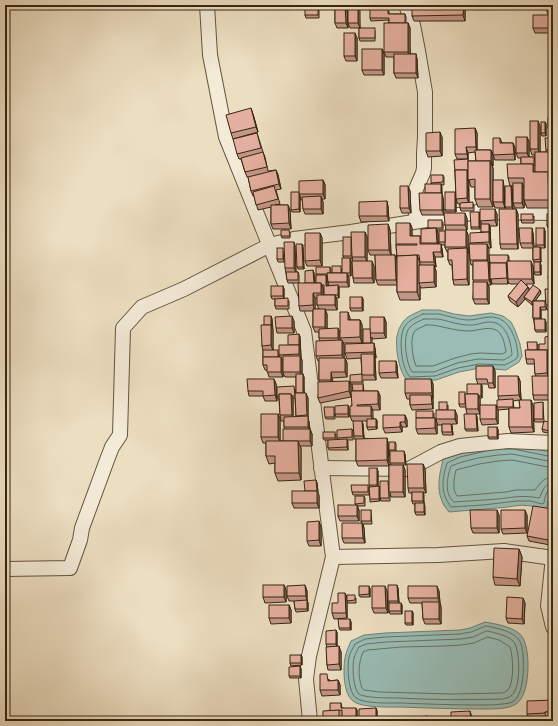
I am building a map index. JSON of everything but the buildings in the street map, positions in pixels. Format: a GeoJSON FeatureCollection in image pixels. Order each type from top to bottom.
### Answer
{"type":"FeatureCollection","features":[{"type":"Feature","properties":{"kind":"street"},"geometry":{"type":"LineString","coordinates":[[207,5],[210,55],[226,137],[304,331],[332,557],[309,656],[306,679],[310,721]]}},
{"type":"Feature","properties":{"kind":"street"},"geometry":{"type":"LineString","coordinates":[[406,5],[413,25],[425,92],[424,168],[414,196],[418,221]]}},
{"type":"Feature","properties":{"kind":"street"},"geometry":{"type":"LineString","coordinates":[[5,569],[70,568],[80,540],[82,528],[107,460],[112,447],[120,435],[123,328],[142,307],[184,289],[270,245],[294,239],[351,232],[478,212],[553,213]]}},
{"type":"Feature","properties":{"kind":"street"},"geometry":{"type":"LineString","coordinates":[[321,468],[409,469],[441,452],[460,446],[508,441],[553,443]]}},
{"type":"Feature","properties":{"kind":"street"},"geometry":{"type":"LineString","coordinates":[[332,557],[438,555],[504,551],[553,558],[548,606],[553,627]]}},
{"type":"Feature","properties":{"kind":"water"},"geometry":{"type":"Polygon","coordinates":[[[422,310],[439,310],[469,316],[491,313],[503,316],[511,322],[515,330],[522,356],[519,362],[506,370],[480,368],[459,372],[436,380],[408,381],[402,373],[398,360],[397,336],[400,327],[405,320],[422,310]]]}},
{"type":"Feature","properties":{"kind":"water"},"geometry":{"type":"Polygon","coordinates":[[[497,446],[531,448],[551,452],[553,456],[553,485],[546,510],[523,505],[449,512],[443,504],[439,490],[439,480],[443,459],[459,453],[497,446]]]}},
{"type":"Feature","properties":{"kind":"water"},"geometry":{"type":"Polygon","coordinates":[[[485,622],[516,631],[523,638],[526,645],[528,673],[524,692],[521,699],[515,705],[507,708],[491,709],[369,706],[353,701],[347,693],[344,681],[344,662],[351,641],[364,635],[460,630],[485,622]]]}}]}
